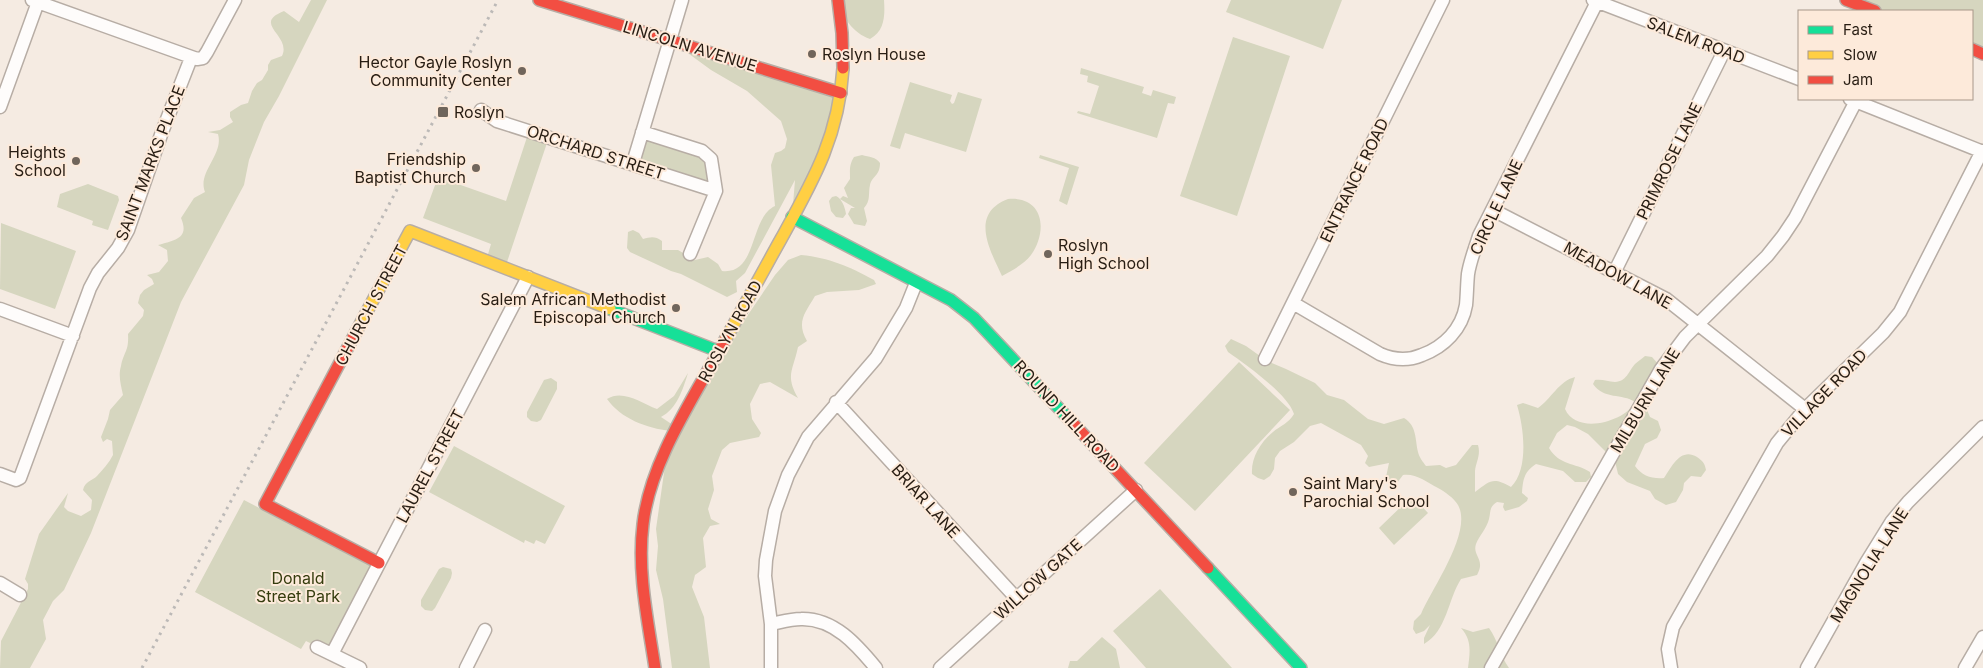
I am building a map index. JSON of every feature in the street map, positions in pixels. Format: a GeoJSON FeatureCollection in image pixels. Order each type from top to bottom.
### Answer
{"type":"FeatureCollection","features":[{"type":"Feature","properties":{"kind":"street"},"geometry":{"type":"LineString","coordinates":[[0,107],[35,1],[52,3],[190,58],[200,59],[204,56],[235,0]]}},
{"type":"Feature","properties":{"kind":"street","name":"LINCOLN AVENUE"},"geometry":{"type":"LineString","coordinates":[[538,0],[841,93]]}},
{"type":"Feature","properties":{"kind":"street"},"geometry":{"type":"LineString","coordinates":[[633,163],[682,0]]}},
{"type":"Feature","properties":{"kind":"street","name":"ROSLYN ROAD"},"geometry":{"type":"LineString","coordinates":[[655,668],[641,567],[642,528],[646,502],[660,459],[816,175],[832,134],[841,93],[843,41],[838,0]]}},
{"type":"Feature","properties":{"kind":"street","name":"ENTRANCE ROAD"},"geometry":{"type":"LineString","coordinates":[[1265,359],[1443,0]]}},
{"type":"Feature","properties":{"kind":"street"},"geometry":{"type":"LineString","coordinates":[[1846,0],[1872,10]]}},
{"type":"Feature","properties":{"kind":"street","name":"CIRCLE LANE"},"geometry":{"type":"LineString","coordinates":[[1293,303],[1386,356],[1408,359],[1432,352],[1450,337],[1462,318],[1466,305],[1468,274],[1479,236],[1595,1]]}},
{"type":"Feature","properties":{"kind":"street","name":"SALEM ROAD"},"geometry":{"type":"LineString","coordinates":[[1595,1],[1798,79]]}},
{"type":"Feature","properties":{"kind":"street","name":"PRIMROSE LANE"},"geometry":{"type":"LineString","coordinates":[[1615,271],[1724,50]]}},
{"type":"Feature","properties":{"kind":"street","name":"SAINT MARKS PLACE"},"geometry":{"type":"LineString","coordinates":[[0,474],[16,480],[20,478],[94,280],[118,248],[128,230],[190,58]]}},
{"type":"Feature","properties":{"kind":"street"},"geometry":{"type":"LineString","coordinates":[[1853,100],[1982,152]]}},
{"type":"Feature","properties":{"kind":"street","name":"MILBURN LANE"},"geometry":{"type":"LineString","coordinates":[[1491,668],[1661,369],[1685,337],[1767,256],[1783,236],[1795,218],[1853,100]]}},
{"type":"Feature","properties":{"kind":"street","name":"ORCHARD STREET"},"geometry":{"type":"LineString","coordinates":[[481,110],[497,121],[716,191]]}},
{"type":"Feature","properties":{"kind":"street"},"geometry":{"type":"LineString","coordinates":[[642,132],[702,151],[707,154],[713,165],[716,191],[690,254]]}},
{"type":"Feature","properties":{"kind":"street","name":"VILLAGE ROAD"},"geometry":{"type":"LineString","coordinates":[[1671,668],[1668,650],[1673,627],[1777,443],[1805,410],[1883,333],[1900,312],[1982,152]]}},
{"type":"Feature","properties":{"kind":"street","name":"MEADOW LANE"},"geometry":{"type":"LineString","coordinates":[[1493,210],[1615,271],[1666,299],[1805,410]]}},
{"type":"Feature","properties":{"kind":"street","name":"ROUND HILL ROAD"},"geometry":{"type":"LineString","coordinates":[[792,217],[951,300],[974,318],[1301,668]]}},
{"type":"Feature","properties":{"kind":"street","name":"CHURCH STREET"},"geometry":{"type":"LineString","coordinates":[[379,562],[265,504],[410,231],[718,351]]}},
{"type":"Feature","properties":{"kind":"street","name":"LAUREL STREET"},"geometry":{"type":"LineString","coordinates":[[332,654],[528,277]]}},
{"type":"Feature","properties":{"kind":"street"},"geometry":{"type":"LineString","coordinates":[[771,668],[771,624],[766,568],[775,511],[788,475],[804,444],[836,402],[876,358],[906,308],[916,283]]}},
{"type":"Feature","properties":{"kind":"street"},"geometry":{"type":"LineString","coordinates":[[0,309],[74,336]]}},
{"type":"Feature","properties":{"kind":"street","name":"BRIAR LANE"},"geometry":{"type":"LineString","coordinates":[[836,402],[1017,599]]}},
{"type":"Feature","properties":{"kind":"street","name":"MAGNOLIA LANE"},"geometry":{"type":"LineString","coordinates":[[1807,668],[1892,521],[1908,502],[1983,427]]}},
{"type":"Feature","properties":{"kind":"street","name":"WILLOW GATE"},"geometry":{"type":"LineString","coordinates":[[940,668],[1136,490]]}},
{"type":"Feature","properties":{"kind":"street"},"geometry":{"type":"LineString","coordinates":[[0,583],[20,595]]}},
{"type":"Feature","properties":{"kind":"street"},"geometry":{"type":"LineString","coordinates":[[771,624],[803,619],[822,622],[851,640],[876,668]]}},
{"type":"Feature","properties":{"kind":"street"},"geometry":{"type":"LineString","coordinates":[[466,668],[486,630]]}},
{"type":"Feature","properties":{"kind":"street"},"geometry":{"type":"LineString","coordinates":[[1965,668],[1983,637]]}},
{"type":"Feature","properties":{"kind":"street"},"geometry":{"type":"LineString","coordinates":[[317,647],[360,668]]}},
{"type":"Feature","properties":{"kind":"green space"},"geometry":{"type":"Polygon","coordinates":[[[311,0],[327,0],[264,122],[249,160],[244,185],[181,302],[91,533],[64,590],[53,601],[43,620],[46,639],[30,668],[0,668],[1,641],[28,589],[25,579],[39,534],[68,493],[64,507],[68,511],[81,516],[91,510],[92,500],[83,490],[84,487],[97,476],[113,455],[112,441],[107,439],[103,442],[101,437],[110,410],[123,395],[120,373],[127,348],[128,334],[143,316],[144,310],[138,303],[140,295],[154,284],[147,275],[159,272],[168,261],[167,250],[158,245],[179,238],[183,230],[181,218],[194,198],[205,192],[204,177],[219,142],[218,134],[208,132],[220,130],[233,122],[230,112],[248,103],[252,91],[257,83],[262,80],[271,60],[282,56],[284,49],[282,42],[271,21],[275,16],[284,11],[299,22],[311,0]]]}},
{"type":"Feature","properties":{"kind":"green space"},"geometry":{"type":"Polygon","coordinates":[[[838,0],[884,0],[884,17],[879,32],[870,39],[858,33],[845,18],[838,0]]]}},
{"type":"Feature","properties":{"kind":"green space"},"geometry":{"type":"Polygon","coordinates":[[[1231,0],[1342,0],[1323,49],[1226,12],[1231,0]]]}},
{"type":"Feature","properties":{"kind":"green space"},"geometry":{"type":"Polygon","coordinates":[[[1846,0],[1983,0],[1983,54],[1973,49],[1973,10],[1872,10],[1846,0]]]}},
{"type":"Feature","properties":{"kind":"green space"},"geometry":{"type":"Polygon","coordinates":[[[1233,37],[1290,56],[1237,216],[1180,196],[1233,37]]]}},
{"type":"Feature","properties":{"kind":"green space"},"geometry":{"type":"Polygon","coordinates":[[[670,40],[841,93],[792,217],[795,180],[745,273],[736,281],[737,292],[727,297],[681,274],[630,252],[627,248],[628,232],[633,230],[639,233],[643,239],[653,237],[660,239],[662,241],[662,250],[678,250],[695,260],[708,257],[718,264],[722,271],[734,270],[742,264],[748,255],[761,222],[767,212],[775,206],[771,165],[775,153],[785,148],[787,139],[781,121],[747,91],[711,70],[670,40]]]}},
{"type":"Feature","properties":{"kind":"green space"},"geometry":{"type":"Polygon","coordinates":[[[1081,68],[1144,87],[1142,93],[1151,96],[1153,90],[1176,97],[1174,104],[1168,103],[1157,138],[1077,113],[1078,111],[1090,114],[1099,86],[1087,82],[1088,76],[1080,74],[1081,68]]]}},
{"type":"Feature","properties":{"kind":"green space"},"geometry":{"type":"Polygon","coordinates":[[[910,82],[952,95],[950,101],[952,104],[958,92],[982,99],[966,152],[905,133],[900,149],[890,146],[910,82]]]}},
{"type":"Feature","properties":{"kind":"green space"},"geometry":{"type":"Polygon","coordinates":[[[529,131],[549,137],[505,268],[486,261],[491,244],[423,218],[438,177],[506,201],[529,131]]]}},
{"type":"Feature","properties":{"kind":"green space"},"geometry":{"type":"Polygon","coordinates":[[[642,132],[702,151],[716,191],[633,163],[642,132]]]}},
{"type":"Feature","properties":{"kind":"green space"},"geometry":{"type":"Polygon","coordinates":[[[862,155],[874,158],[880,163],[879,171],[871,182],[868,200],[864,208],[867,221],[865,226],[854,224],[848,214],[851,208],[855,208],[840,199],[843,196],[848,198],[844,188],[850,179],[851,163],[854,157],[862,155]]]}},
{"type":"Feature","properties":{"kind":"green space"},"geometry":{"type":"Polygon","coordinates":[[[1040,155],[1079,167],[1067,205],[1059,201],[1069,168],[1039,158],[1040,155]]]}},
{"type":"Feature","properties":{"kind":"green space"},"geometry":{"type":"Polygon","coordinates":[[[88,184],[118,196],[119,200],[108,230],[92,225],[93,221],[57,207],[60,194],[88,184]]]}},
{"type":"Feature","properties":{"kind":"green space"},"geometry":{"type":"Polygon","coordinates":[[[836,196],[842,201],[845,209],[846,214],[843,218],[836,217],[831,211],[829,201],[832,197],[836,196]]]}},
{"type":"Feature","properties":{"kind":"green space"},"geometry":{"type":"Polygon","coordinates":[[[1008,199],[1029,203],[1036,209],[1041,226],[1040,236],[1031,255],[1022,264],[1002,276],[988,244],[986,223],[989,214],[996,206],[1008,199]]]}},
{"type":"Feature","properties":{"kind":"green space"},"geometry":{"type":"Polygon","coordinates":[[[1,223],[76,251],[55,309],[0,289],[1,223]]]}},
{"type":"Feature","properties":{"kind":"green space"},"geometry":{"type":"Polygon","coordinates":[[[801,255],[839,263],[874,280],[876,284],[859,290],[827,292],[815,296],[805,313],[802,323],[807,341],[798,347],[791,373],[792,384],[798,398],[770,382],[760,384],[750,404],[752,419],[761,433],[759,437],[730,443],[722,450],[712,476],[714,490],[708,509],[711,519],[720,524],[710,526],[703,538],[706,567],[695,575],[692,587],[704,617],[710,668],[672,668],[663,599],[656,570],[658,546],[656,529],[670,431],[652,428],[627,417],[607,399],[613,396],[626,396],[657,409],[674,396],[688,373],[675,404],[661,417],[673,425],[775,275],[788,260],[801,255]]]}},
{"type":"Feature","properties":{"kind":"green space"},"geometry":{"type":"Polygon","coordinates":[[[1231,339],[1246,346],[1267,361],[1315,383],[1327,395],[1344,400],[1368,419],[1384,424],[1404,418],[1411,425],[1415,433],[1419,454],[1426,466],[1440,465],[1446,468],[1456,465],[1472,445],[1478,445],[1475,492],[1492,481],[1511,487],[1517,479],[1523,459],[1523,436],[1517,405],[1523,403],[1538,408],[1564,382],[1575,377],[1565,409],[1571,417],[1580,422],[1590,424],[1612,420],[1630,409],[1635,402],[1602,392],[1593,384],[1595,380],[1612,382],[1622,380],[1635,364],[1645,356],[1652,357],[1659,365],[1656,390],[1647,410],[1650,417],[1658,421],[1661,430],[1657,438],[1645,444],[1635,466],[1648,476],[1664,478],[1674,463],[1686,454],[1697,457],[1702,461],[1706,470],[1701,477],[1691,476],[1684,483],[1683,490],[1676,502],[1666,505],[1655,499],[1650,491],[1627,482],[1618,474],[1615,461],[1588,434],[1567,425],[1557,433],[1549,448],[1553,454],[1563,461],[1590,472],[1591,477],[1586,482],[1575,482],[1563,471],[1536,464],[1529,470],[1524,480],[1522,493],[1528,498],[1527,501],[1519,507],[1505,511],[1504,503],[1497,502],[1494,504],[1487,526],[1475,548],[1480,561],[1477,575],[1461,579],[1438,631],[1424,644],[1424,638],[1430,625],[1424,631],[1416,634],[1413,629],[1414,621],[1421,614],[1456,544],[1461,516],[1458,505],[1446,493],[1416,477],[1403,475],[1397,483],[1393,483],[1386,477],[1389,463],[1369,467],[1365,463],[1368,456],[1361,445],[1321,423],[1310,426],[1294,442],[1280,451],[1275,458],[1274,469],[1270,476],[1264,480],[1252,474],[1253,462],[1260,446],[1268,436],[1287,422],[1294,414],[1284,398],[1275,389],[1228,352],[1225,346],[1231,339]]]}},
{"type":"Feature","properties":{"kind":"green space"},"geometry":{"type":"Polygon","coordinates":[[[1239,362],[1290,410],[1195,511],[1144,463],[1239,362]]]}},
{"type":"Feature","properties":{"kind":"green space"},"geometry":{"type":"Polygon","coordinates":[[[551,378],[557,382],[557,389],[541,420],[537,422],[531,421],[527,417],[527,412],[544,380],[551,378]]]}},
{"type":"Feature","properties":{"kind":"green space"},"geometry":{"type":"Polygon","coordinates":[[[454,446],[565,506],[545,544],[536,540],[534,544],[525,540],[524,543],[429,492],[454,446]]]}},
{"type":"Feature","properties":{"kind":"green space"},"geometry":{"type":"Polygon","coordinates":[[[1410,498],[1415,499],[1428,513],[1394,545],[1379,528],[1410,498]]]}},
{"type":"Feature","properties":{"kind":"green space","name":"Donald Street Park"},"geometry":{"type":"Polygon","coordinates":[[[244,500],[375,568],[332,654],[306,641],[301,649],[195,592],[244,500]]]}},
{"type":"Feature","properties":{"kind":"green space"},"geometry":{"type":"Polygon","coordinates":[[[443,567],[451,569],[451,578],[435,608],[432,611],[425,610],[421,606],[421,600],[439,569],[443,567]]]}},
{"type":"Feature","properties":{"kind":"green space"},"geometry":{"type":"Polygon","coordinates":[[[1160,589],[1232,668],[1146,668],[1113,631],[1160,589]]]}},
{"type":"Feature","properties":{"kind":"green space"},"geometry":{"type":"Polygon","coordinates":[[[1461,628],[1473,632],[1489,628],[1509,668],[1468,668],[1469,642],[1461,628]]]}},
{"type":"Feature","properties":{"kind":"green space"},"geometry":{"type":"Polygon","coordinates":[[[1102,637],[1116,649],[1120,668],[1068,668],[1070,661],[1077,661],[1102,637]]]}},
{"type":"Feature","properties":{"kind":"railway"},"geometry":{"type":"LineString","coordinates":[[142,668],[498,0]]}},
{"type":"Feature","properties":{"kind":"traffic: fast"},"geometry":{"type":"LineString","coordinates":[[792,217],[951,300],[974,318],[1067,417]]}},
{"type":"Feature","properties":{"kind":"traffic: fast"},"geometry":{"type":"LineString","coordinates":[[610,309],[718,351]]}},
{"type":"Feature","properties":{"kind":"traffic: fast"},"geometry":{"type":"LineString","coordinates":[[1208,568],[1301,668]]}},
{"type":"Feature","properties":{"kind":"traffic: slow"},"geometry":{"type":"LineString","coordinates":[[725,340],[814,177],[830,137],[836,115],[843,68]]}},
{"type":"Feature","properties":{"kind":"traffic: slow"},"geometry":{"type":"LineString","coordinates":[[356,332],[410,231],[610,309]]}},
{"type":"Feature","properties":{"kind":"traffic: jam"},"geometry":{"type":"LineString","coordinates":[[539,0],[841,93]]}},
{"type":"Feature","properties":{"kind":"traffic: jam"},"geometry":{"type":"LineString","coordinates":[[838,0],[842,33],[843,68]]}},
{"type":"Feature","properties":{"kind":"traffic: jam"},"geometry":{"type":"LineString","coordinates":[[1846,0],[1872,10]]}},
{"type":"Feature","properties":{"kind":"traffic: jam"},"geometry":{"type":"LineString","coordinates":[[1973,49],[1983,54]]}},
{"type":"Feature","properties":{"kind":"traffic: jam"},"geometry":{"type":"LineString","coordinates":[[356,332],[265,504],[379,563]]}},
{"type":"Feature","properties":{"kind":"traffic: jam"},"geometry":{"type":"LineString","coordinates":[[655,668],[644,596],[641,560],[643,524],[647,500],[675,429],[725,340]]}},
{"type":"Feature","properties":{"kind":"traffic: jam"},"geometry":{"type":"LineString","coordinates":[[1067,417],[1208,568]]}},
{"type":"Feature","properties":{"kind":"place","name":"Roslyn House"},"geometry":{"type":"Point","coordinates":[812,54]}},
{"type":"Feature","properties":{"kind":"place","name":"Hector Gayle Roslyn Community Center"},"geometry":{"type":"Point","coordinates":[522,71]}},
{"type":"Feature","properties":{"kind":"place","name":"Roslyn"},"geometry":{"type":"Point","coordinates":[443,112]}},
{"type":"Feature","properties":{"kind":"place","name":"Heights School"},"geometry":{"type":"Point","coordinates":[76,161]}},
{"type":"Feature","properties":{"kind":"place","name":"Friendship Baptist Church"},"geometry":{"type":"Point","coordinates":[476,168]}},
{"type":"Feature","properties":{"kind":"place","name":"Roslyn High School"},"geometry":{"type":"Point","coordinates":[1048,254]}},
{"type":"Feature","properties":{"kind":"place","name":"Salem African Methodist Episcopal Church"},"geometry":{"type":"Point","coordinates":[676,308]}},
{"type":"Feature","properties":{"kind":"place","name":"Saint Mary's Parochial School"},"geometry":{"type":"Point","coordinates":[1293,492]}}]}
